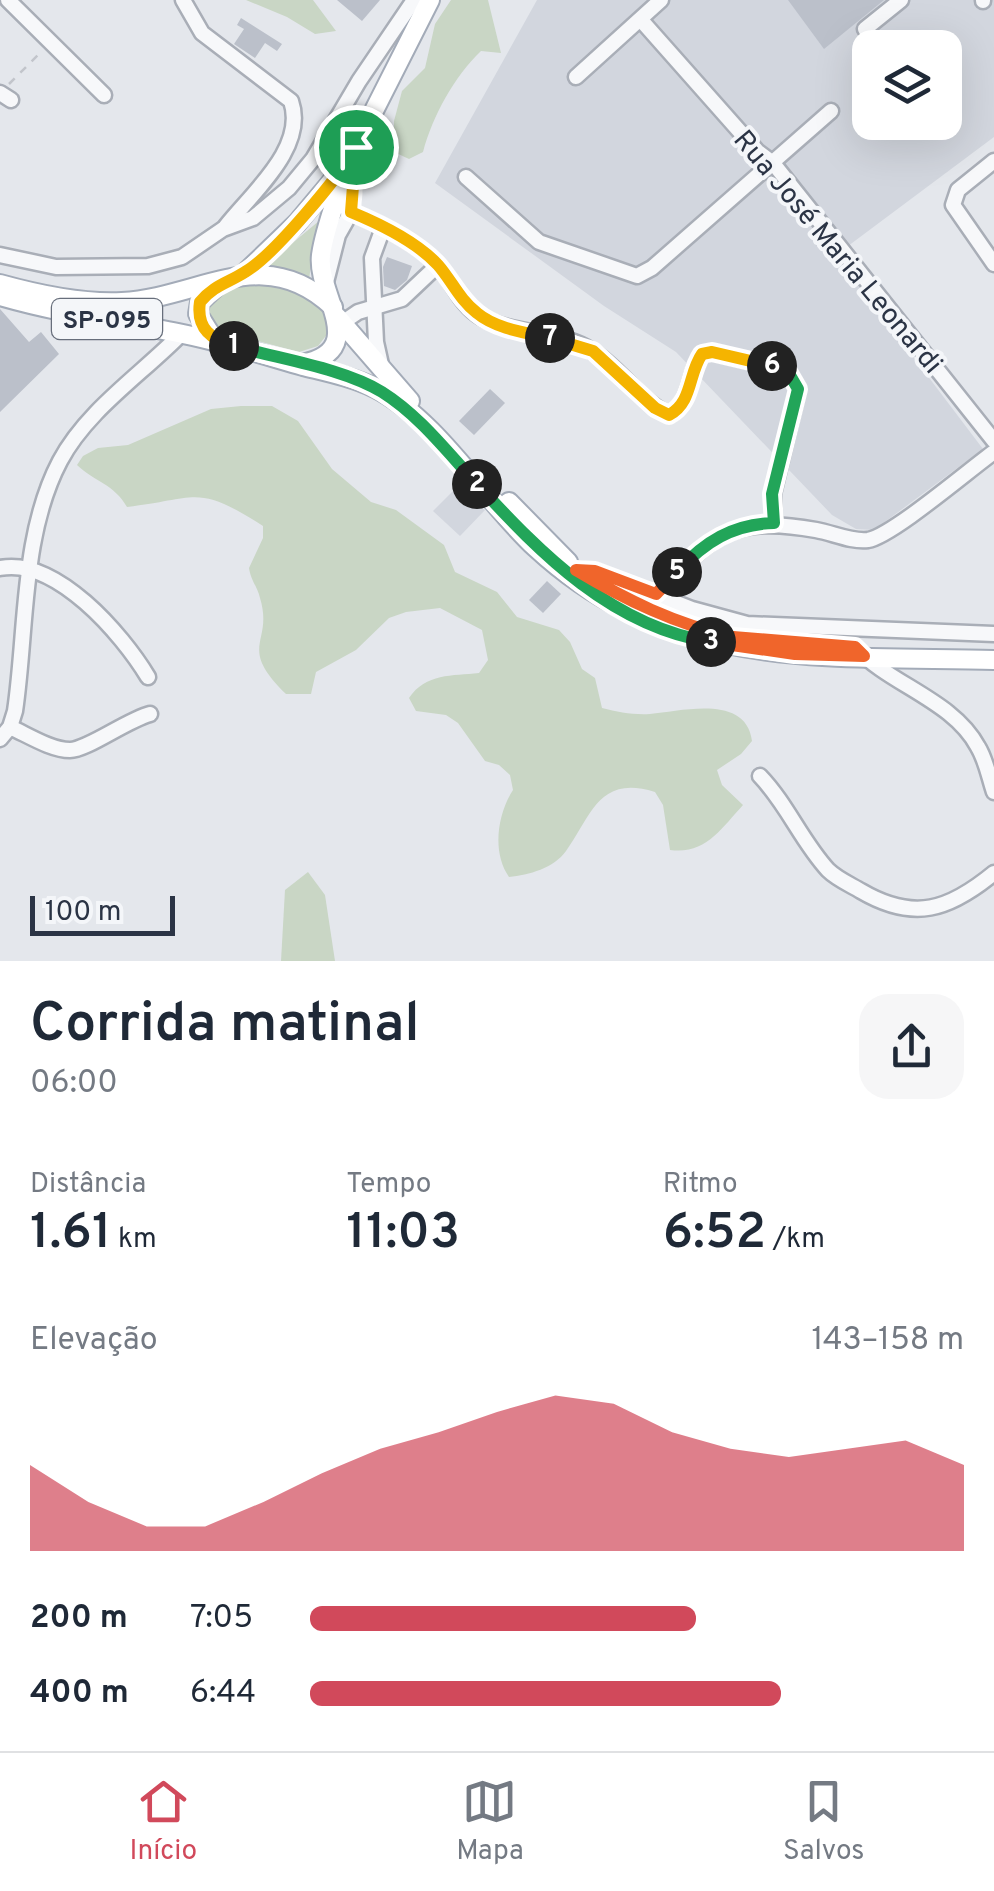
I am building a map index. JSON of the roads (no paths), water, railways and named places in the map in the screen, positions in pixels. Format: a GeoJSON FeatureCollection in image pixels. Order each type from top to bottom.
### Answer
{"type":"FeatureCollection","features":[{"type":"Feature","properties":{"kind":"main road"},"geometry":{"type":"LineString","coordinates":[[298,364],[320,360],[336,342],[337,315],[324,287],[322,252],[352,155],[430,0]]}},
{"type":"Feature","properties":{"kind":"main road"},"geometry":{"type":"LineString","coordinates":[[214,341],[200,324],[200,302],[297,223],[352,155]]}},
{"type":"Feature","properties":{"kind":"main road","name":"SP-095"},"geometry":{"type":"LineString","coordinates":[[0,284],[121,302],[236,275],[285,278],[319,294],[389,379],[576,570],[630,602],[699,629],[748,640],[891,658],[994,660]]}},
{"type":"Feature","properties":{"kind":"main road","name":"SP-095"},"geometry":{"type":"LineString","coordinates":[[0,296],[214,341],[353,378],[380,391],[411,413],[534,546],[600,597],[650,622],[699,640],[795,654],[994,651]]}},
{"type":"Feature","properties":{"kind":"street"},"geometry":{"type":"LineString","coordinates":[[8,0],[104,95]]}},
{"type":"Feature","properties":{"kind":"street"},"geometry":{"type":"LineString","coordinates":[[182,0],[202,33],[291,101],[297,118],[292,138],[223,230]]}},
{"type":"Feature","properties":{"kind":"street"},"geometry":{"type":"LineString","coordinates":[[0,255],[56,268],[148,266],[182,257],[223,230],[252,218],[289,188],[313,160],[358,80],[414,0]]}},
{"type":"Feature","properties":{"kind":"street"},"geometry":{"type":"LineString","coordinates":[[576,78],[661,0]]}},
{"type":"Feature","properties":{"kind":"street"},"geometry":{"type":"LineString","coordinates":[[865,30],[901,0]]}},
{"type":"Feature","properties":{"kind":"street","name":"Rua José Maria Leonardi"},"geometry":{"type":"LineString","coordinates":[[640,20],[773,163],[994,441]]}},
{"type":"Feature","properties":{"kind":"street"},"geometry":{"type":"LineString","coordinates":[[466,177],[538,242],[637,276],[652,268],[830,111]]}},
{"type":"Feature","properties":{"kind":"street"},"geometry":{"type":"LineString","coordinates":[[324,287],[338,235],[351,212],[352,155]]}},
{"type":"Feature","properties":{"kind":"street"},"geometry":{"type":"LineString","coordinates":[[994,161],[958,190],[954,205],[958,217],[994,264]]}},
{"type":"Feature","properties":{"kind":"street"},"geometry":{"type":"LineString","coordinates":[[351,212],[438,265],[455,293],[480,316],[517,331],[593,351],[655,408],[669,415],[685,400],[702,354],[712,352],[787,370],[798,389],[772,494],[774,523]]}},
{"type":"Feature","properties":{"kind":"street"},"geometry":{"type":"LineString","coordinates":[[382,228],[372,258],[374,307],[389,379]]}},
{"type":"Feature","properties":{"kind":"street"},"geometry":{"type":"LineString","coordinates":[[337,315],[402,299],[438,265]]}},
{"type":"Feature","properties":{"kind":"street"},"geometry":{"type":"LineString","coordinates":[[0,739],[10,727],[38,525],[60,460],[96,414],[182,334]]}},
{"type":"Feature","properties":{"kind":"street"},"geometry":{"type":"LineString","coordinates":[[656,594],[708,542],[753,524],[774,523],[850,539],[879,537],[994,452]]}},
{"type":"Feature","properties":{"kind":"street"},"geometry":{"type":"LineString","coordinates":[[0,568],[31,568],[57,582],[94,611],[124,642],[148,677]]}},
{"type":"Feature","properties":{"kind":"street"},"geometry":{"type":"LineString","coordinates":[[576,570],[595,571],[692,610],[747,624],[994,634]]}},
{"type":"Feature","properties":{"kind":"street"},"geometry":{"type":"LineString","coordinates":[[859,652],[964,728],[978,746],[994,792]]}},
{"type":"Feature","properties":{"kind":"street"},"geometry":{"type":"LineString","coordinates":[[891,658],[888,666],[894,679]]}},
{"type":"Feature","properties":{"kind":"street"},"geometry":{"type":"LineString","coordinates":[[10,727],[60,748],[76,750],[119,725],[150,714]]}},
{"type":"Feature","properties":{"kind":"street"},"geometry":{"type":"LineString","coordinates":[[760,776],[780,797],[830,872],[900,910],[931,908],[963,899],[994,873]]}}]}
